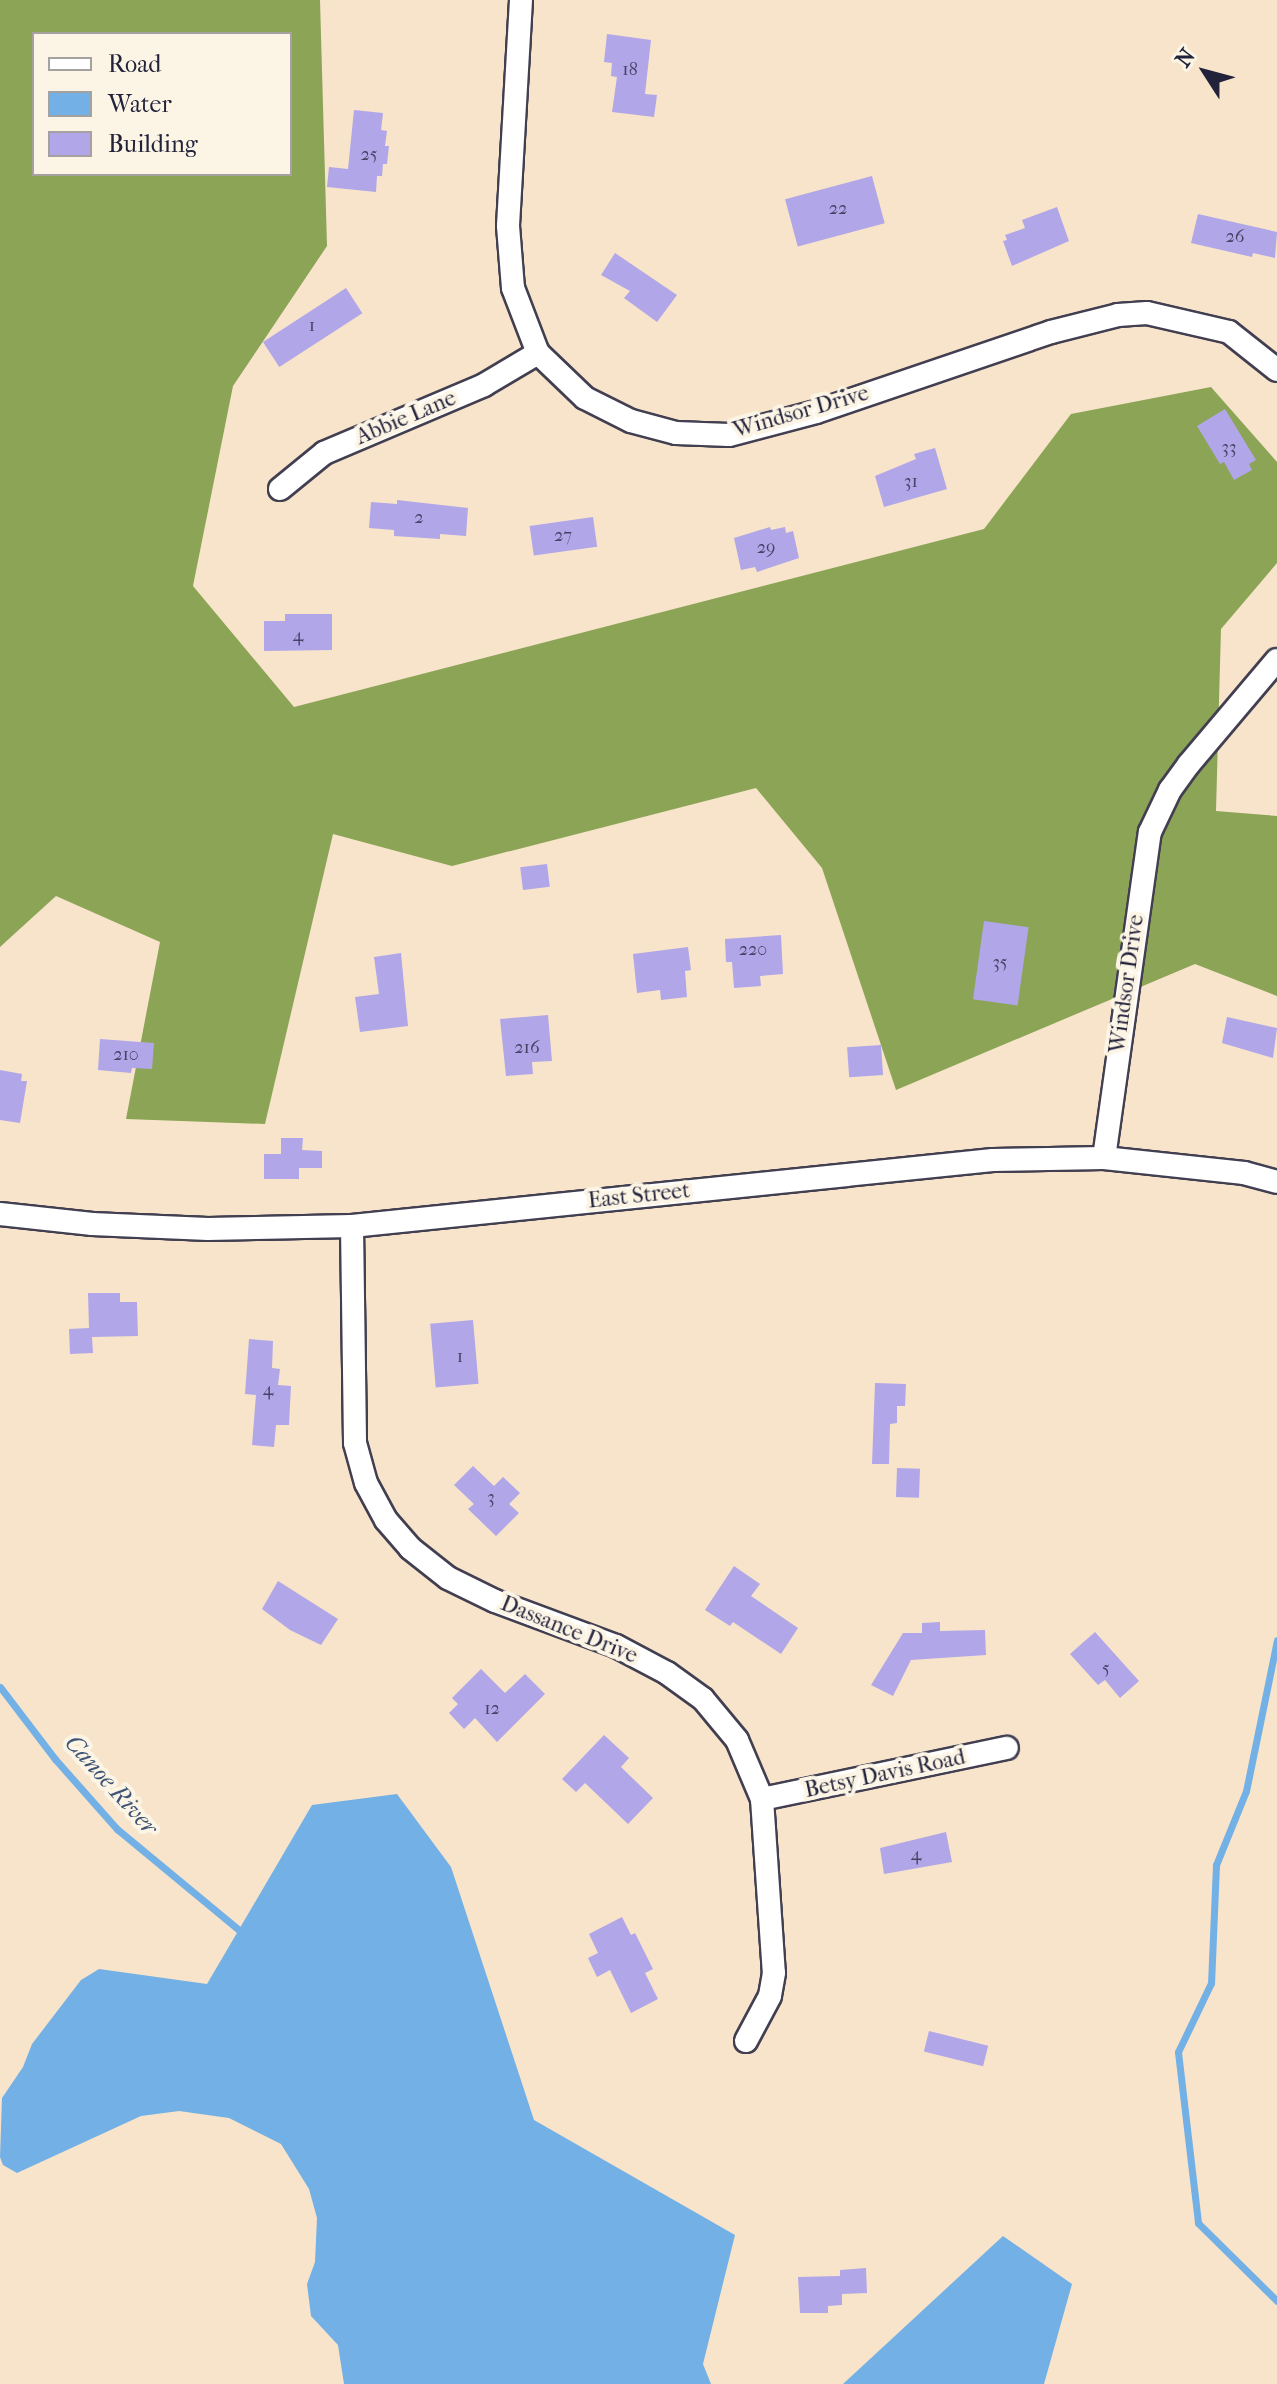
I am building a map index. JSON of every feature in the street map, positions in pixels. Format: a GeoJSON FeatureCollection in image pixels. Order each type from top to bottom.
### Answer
{"type":"FeatureCollection","features":[{"type":"Feature","properties":{"kind":"street","name":"Windsor Drive"},"geometry":{"type":"LineString","coordinates":[[521,0],[508,257],[517,301],[538,353],[585,398],[631,421],[698,436],[729,435],[816,412],[1051,332],[1118,315],[1147,313],[1229,332],[1277,370]]}},
{"type":"Feature","properties":{"kind":"street","name":"Abbie Lane"},"geometry":{"type":"LineString","coordinates":[[280,489],[324,453],[484,385],[538,353]]}},
{"type":"Feature","properties":{"kind":"street","name":"Windsor Drive"},"geometry":{"type":"LineString","coordinates":[[1104,1158],[1150,832],[1170,790],[1189,764],[1277,660]]}},
{"type":"Feature","properties":{"kind":"street","name":"East Street"},"geometry":{"type":"LineString","coordinates":[[0,1214],[92,1224],[208,1229],[352,1226],[993,1160],[1104,1158],[1244,1173],[1277,1182]]}},
{"type":"Feature","properties":{"kind":"street","name":"Dassance Drive"},"geometry":{"type":"LineString","coordinates":[[352,1226],[355,1443],[366,1483],[386,1520],[410,1548],[448,1578],[495,1601],[641,1657],[703,1699],[737,1740],[762,1799],[774,1973],[770,1996],[746,2041]]}},
{"type":"Feature","properties":{"kind":"street","name":"Betsy Davis Road"},"geometry":{"type":"LineString","coordinates":[[762,1799],[1007,1748]]}},
{"type":"Feature","properties":{"kind":"green space"},"geometry":{"type":"Polygon","coordinates":[[[0,0],[320,0],[327,246],[233,386],[193,586],[294,707],[984,529],[1071,414],[1211,387],[1277,462],[1277,563],[1221,629],[1216,811],[1277,816],[1277,996],[1195,964],[896,1090],[822,868],[756,788],[452,866],[333,834],[265,1124],[126,1119],[160,942],[56,896],[0,947],[0,0]]]}},
{"type":"Feature","properties":{"kind":"water"},"geometry":{"type":"Polygon","coordinates":[[[397,1794],[451,1867],[534,2120],[735,2235],[703,2364],[711,2384],[344,2384],[338,2345],[311,2316],[307,2284],[315,2262],[317,2218],[309,2189],[281,2144],[229,2118],[179,2111],[141,2116],[17,2173],[3,2165],[0,2157],[2,2098],[23,2067],[32,2044],[81,1980],[99,1969],[207,1984],[312,1805],[397,1794]]]}},
{"type":"Feature","properties":{"kind":"water"},"geometry":{"type":"Polygon","coordinates":[[[1003,2236],[1072,2284],[1044,2384],[843,2384],[1003,2236]]]}},
{"type":"Feature","properties":{"kind":"building"},"geometry":{"type":"Polygon","coordinates":[[[607,34],[651,40],[645,94],[657,95],[654,117],[612,112],[617,77],[611,76],[612,63],[604,62],[607,34]]]}},
{"type":"Feature","properties":{"kind":"building"},"geometry":{"type":"Polygon","coordinates":[[[354,110],[383,113],[381,130],[387,131],[385,146],[389,146],[387,164],[383,164],[382,176],[377,176],[376,192],[327,187],[329,167],[348,169],[354,110]]]}},
{"type":"Feature","properties":{"kind":"building"},"geometry":{"type":"Polygon","coordinates":[[[872,176],[885,223],[798,247],[785,199],[872,176]]]}},
{"type":"Feature","properties":{"kind":"building"},"geometry":{"type":"Polygon","coordinates":[[[1057,207],[1069,241],[1012,266],[1003,241],[1007,240],[1005,235],[1025,228],[1022,220],[1057,207]]]}},
{"type":"Feature","properties":{"kind":"building"},"geometry":{"type":"Polygon","coordinates":[[[1198,214],[1277,232],[1275,258],[1253,253],[1252,257],[1191,243],[1198,214]]]}},
{"type":"Feature","properties":{"kind":"building"},"geometry":{"type":"Polygon","coordinates":[[[615,253],[677,295],[657,322],[624,298],[630,291],[601,275],[615,253]]]}},
{"type":"Feature","properties":{"kind":"building"},"geometry":{"type":"Polygon","coordinates":[[[346,288],[362,313],[279,367],[263,342],[346,288]]]}},
{"type":"Feature","properties":{"kind":"building"},"geometry":{"type":"Polygon","coordinates":[[[1225,409],[1256,460],[1249,464],[1252,470],[1234,480],[1224,462],[1220,464],[1197,426],[1225,409]]]}},
{"type":"Feature","properties":{"kind":"building"},"geometry":{"type":"Polygon","coordinates":[[[935,448],[947,489],[884,507],[875,476],[916,459],[914,454],[935,448]]]}},
{"type":"Feature","properties":{"kind":"building"},"geometry":{"type":"Polygon","coordinates":[[[397,500],[468,508],[466,536],[440,534],[440,539],[394,536],[394,530],[369,528],[371,502],[397,504],[397,500]]]}},
{"type":"Feature","properties":{"kind":"building"},"geometry":{"type":"Polygon","coordinates":[[[593,517],[597,547],[534,556],[530,526],[593,517]]]}},
{"type":"Feature","properties":{"kind":"building"},"geometry":{"type":"Polygon","coordinates":[[[770,527],[771,530],[785,527],[786,533],[793,531],[799,558],[757,572],[755,567],[741,570],[734,538],[770,527]]]}},
{"type":"Feature","properties":{"kind":"building"},"geometry":{"type":"Polygon","coordinates":[[[285,614],[332,614],[332,650],[264,651],[264,621],[285,621],[285,614]]]}},
{"type":"Feature","properties":{"kind":"building"},"geometry":{"type":"Polygon","coordinates":[[[547,864],[550,887],[523,890],[520,867],[547,864]]]}},
{"type":"Feature","properties":{"kind":"building"},"geometry":{"type":"Polygon","coordinates":[[[984,921],[1029,927],[1018,1005],[973,999],[984,921]]]}},
{"type":"Feature","properties":{"kind":"building"},"geometry":{"type":"Polygon","coordinates":[[[781,935],[783,974],[760,976],[761,986],[734,988],[732,962],[726,962],[725,939],[781,935]]]}},
{"type":"Feature","properties":{"kind":"building"},"geometry":{"type":"Polygon","coordinates":[[[688,947],[691,970],[685,971],[687,997],[661,1000],[660,990],[637,993],[633,954],[688,947]]]}},
{"type":"Feature","properties":{"kind":"building"},"geometry":{"type":"Polygon","coordinates":[[[401,953],[408,1026],[360,1032],[355,997],[379,994],[374,957],[401,953]]]}},
{"type":"Feature","properties":{"kind":"building"},"geometry":{"type":"Polygon","coordinates":[[[548,1015],[552,1061],[532,1062],[533,1074],[506,1076],[500,1019],[548,1015]]]}},
{"type":"Feature","properties":{"kind":"building"},"geometry":{"type":"Polygon","coordinates":[[[1227,1017],[1277,1028],[1273,1058],[1222,1043],[1227,1017]]]}},
{"type":"Feature","properties":{"kind":"building"},"geometry":{"type":"Polygon","coordinates":[[[100,1039],[154,1043],[152,1069],[132,1068],[131,1073],[98,1070],[100,1039]]]}},
{"type":"Feature","properties":{"kind":"building"},"geometry":{"type":"Polygon","coordinates":[[[881,1045],[883,1075],[849,1077],[847,1047],[881,1045]]]}},
{"type":"Feature","properties":{"kind":"building"},"geometry":{"type":"Polygon","coordinates":[[[0,1070],[22,1074],[21,1081],[27,1081],[20,1123],[0,1120],[0,1070]]]}},
{"type":"Feature","properties":{"kind":"building"},"geometry":{"type":"Polygon","coordinates":[[[281,1138],[303,1138],[302,1150],[322,1151],[322,1168],[299,1168],[299,1179],[264,1179],[264,1154],[281,1154],[281,1138]]]}},
{"type":"Feature","properties":{"kind":"building"},"geometry":{"type":"Polygon","coordinates":[[[88,1293],[120,1293],[120,1302],[137,1302],[138,1336],[92,1337],[93,1353],[70,1354],[69,1329],[89,1328],[88,1293]]]}},
{"type":"Feature","properties":{"kind":"building"},"geometry":{"type":"Polygon","coordinates":[[[473,1320],[479,1384],[436,1388],[430,1324],[473,1320]]]}},
{"type":"Feature","properties":{"kind":"building"},"geometry":{"type":"Polygon","coordinates":[[[249,1339],[273,1341],[272,1368],[280,1369],[278,1385],[291,1386],[289,1425],[276,1425],[274,1447],[252,1445],[256,1395],[245,1394],[249,1339]]]}},
{"type":"Feature","properties":{"kind":"building"},"geometry":{"type":"Polygon","coordinates":[[[875,1383],[906,1384],[905,1406],[897,1406],[897,1423],[890,1424],[889,1464],[872,1464],[875,1383]]]}},
{"type":"Feature","properties":{"kind":"building"},"geometry":{"type":"Polygon","coordinates":[[[473,1466],[494,1486],[503,1477],[520,1493],[509,1504],[519,1513],[496,1536],[468,1509],[474,1504],[454,1485],[473,1466]]]}},
{"type":"Feature","properties":{"kind":"building"},"geometry":{"type":"Polygon","coordinates":[[[897,1468],[920,1469],[919,1498],[896,1497],[897,1468]]]}},
{"type":"Feature","properties":{"kind":"building"},"geometry":{"type":"Polygon","coordinates":[[[734,1566],[760,1584],[751,1596],[798,1628],[781,1654],[733,1622],[730,1626],[705,1610],[734,1566]]]}},
{"type":"Feature","properties":{"kind":"building"},"geometry":{"type":"Polygon","coordinates":[[[278,1581],[338,1619],[321,1645],[290,1630],[262,1609],[278,1581]]]}},
{"type":"Feature","properties":{"kind":"building"},"geometry":{"type":"Polygon","coordinates":[[[940,1622],[940,1631],[985,1630],[986,1655],[911,1660],[893,1696],[871,1685],[903,1633],[922,1633],[922,1623],[940,1622]]]}},
{"type":"Feature","properties":{"kind":"building"},"geometry":{"type":"Polygon","coordinates":[[[1095,1632],[1139,1681],[1120,1698],[1105,1680],[1098,1685],[1070,1654],[1095,1632]]]}},
{"type":"Feature","properties":{"kind":"building"},"geometry":{"type":"Polygon","coordinates":[[[481,1669],[505,1693],[525,1674],[545,1694],[497,1742],[475,1718],[464,1729],[449,1713],[458,1704],[452,1698],[481,1669]]]}},
{"type":"Feature","properties":{"kind":"building"},"geometry":{"type":"Polygon","coordinates":[[[604,1735],[629,1758],[621,1767],[653,1798],[628,1824],[585,1783],[576,1792],[562,1779],[604,1735]]]}},
{"type":"Feature","properties":{"kind":"building"},"geometry":{"type":"Polygon","coordinates":[[[946,1832],[952,1862],[884,1874],[880,1848],[946,1832]]]}},
{"type":"Feature","properties":{"kind":"building"},"geometry":{"type":"Polygon","coordinates":[[[622,1917],[631,1935],[635,1933],[653,1969],[645,1973],[658,1999],[631,2013],[610,1970],[597,1977],[588,1958],[598,1953],[589,1934],[622,1917]]]}},
{"type":"Feature","properties":{"kind":"building"},"geometry":{"type":"Polygon","coordinates":[[[929,2031],[988,2046],[983,2066],[924,2051],[929,2031]]]}},
{"type":"Feature","properties":{"kind":"building"},"geometry":{"type":"Polygon","coordinates":[[[866,2268],[867,2293],[842,2294],[842,2305],[828,2306],[828,2313],[800,2313],[798,2277],[840,2276],[840,2270],[866,2268]]]}},
{"type":"Feature","properties":{"kind":"waterway"},"geometry":{"type":"LineString","coordinates":[[1277,1640],[1246,1791],[1216,1865],[1211,1983],[1178,2052],[1198,2223],[1277,2301]]}},
{"type":"Feature","properties":{"kind":"waterway","name":"Canoe River"},"geometry":{"type":"LineString","coordinates":[[0,1687],[55,1759],[117,1829],[239,1930]]}}]}
